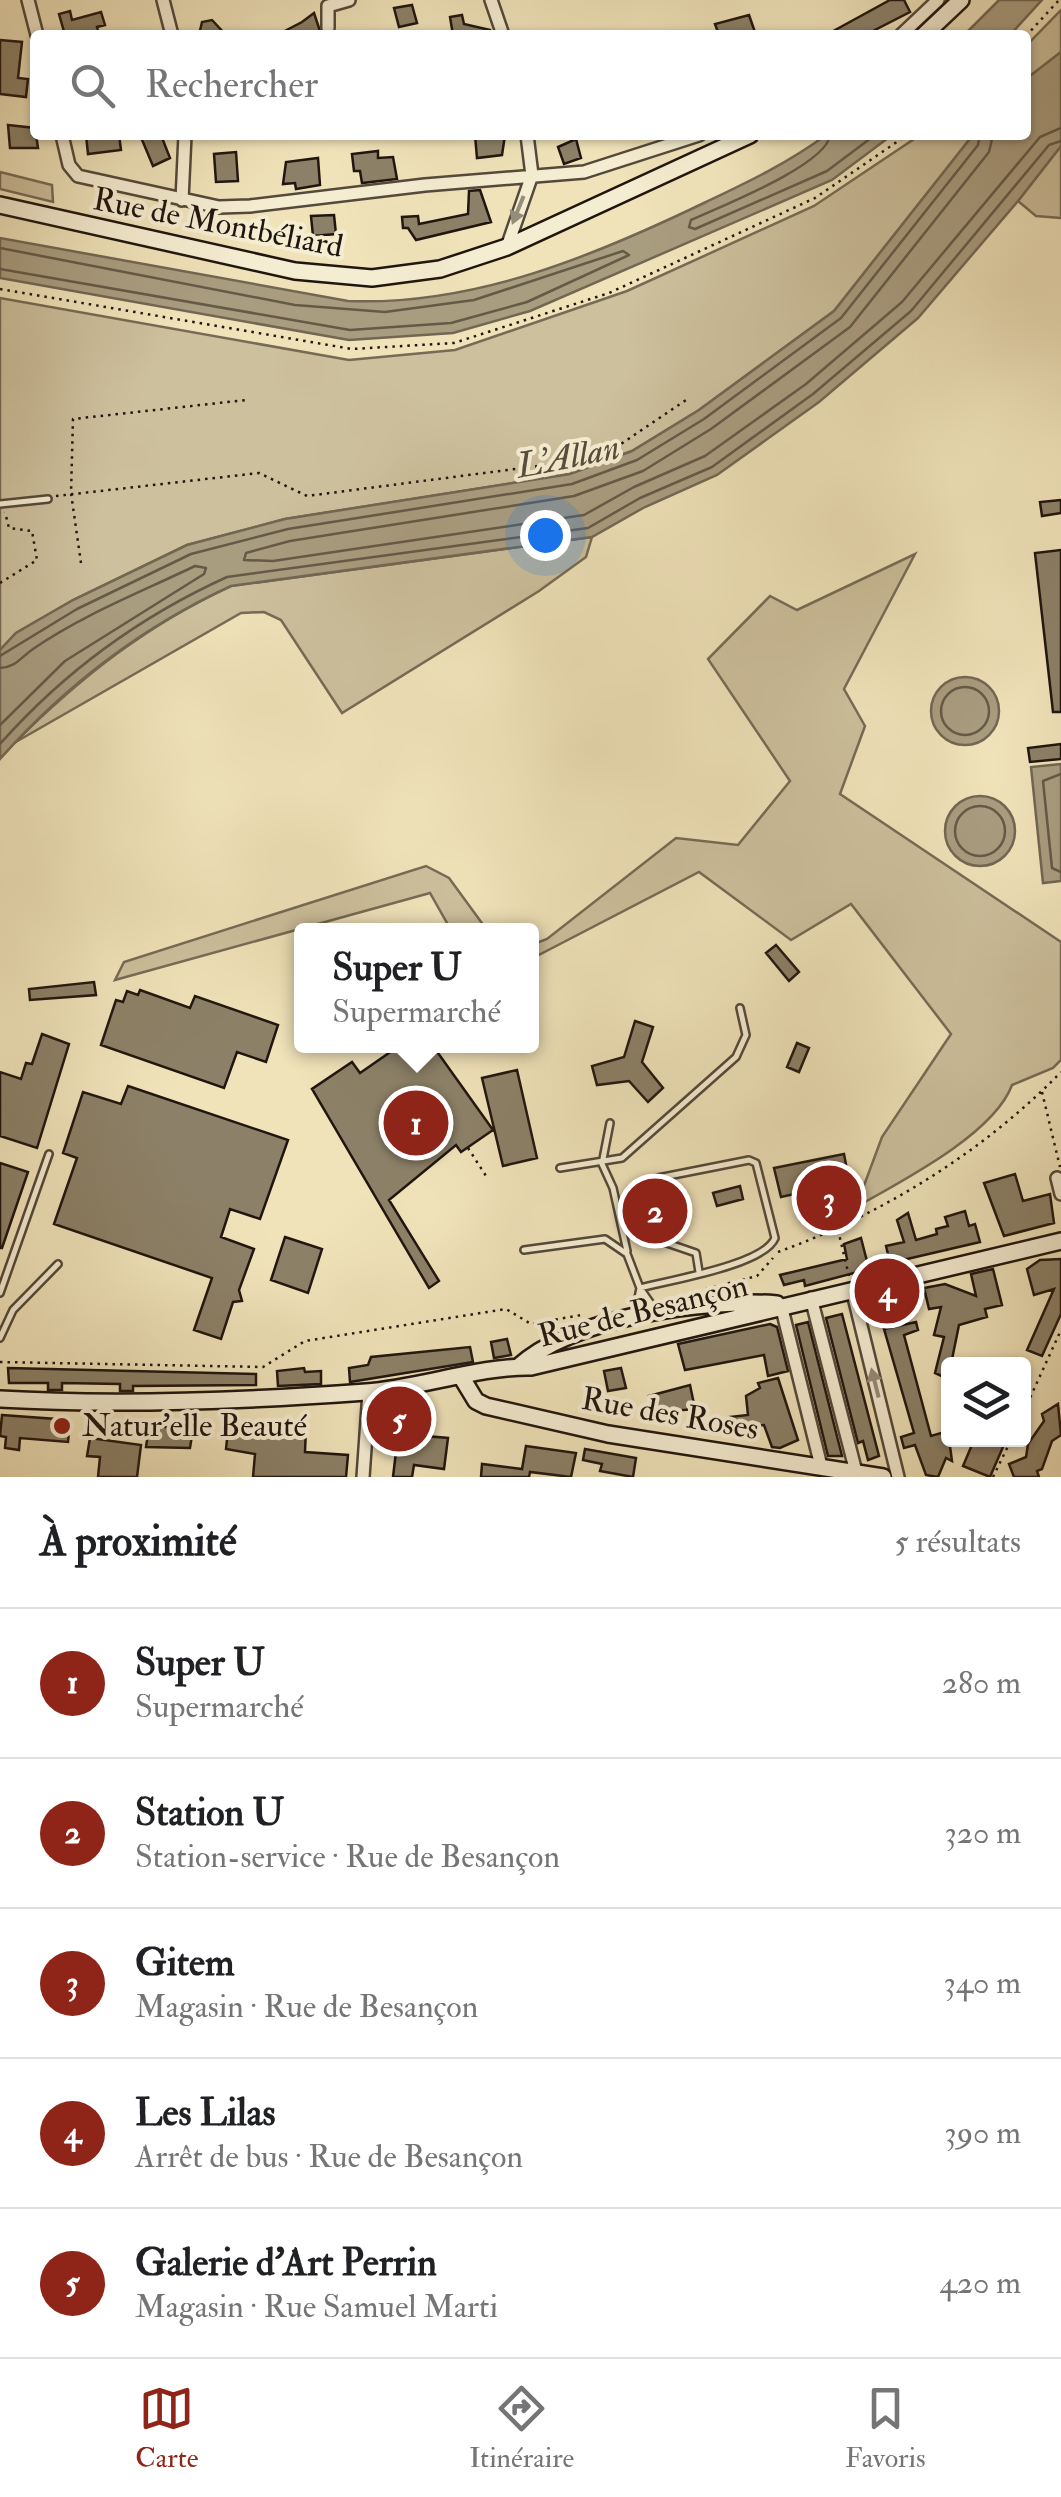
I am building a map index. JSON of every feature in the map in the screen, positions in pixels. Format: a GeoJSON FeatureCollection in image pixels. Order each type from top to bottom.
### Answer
{"type":"FeatureCollection","features":[{"type":"Feature","properties":{"kind":"main road"},"geometry":{"type":"LineString","coordinates":[[929,30],[961,0]]}},
{"type":"Feature","properties":{"kind":"main road","name":"Rue de Montbéliard"},"geometry":{"type":"LineString","coordinates":[[0,206],[295,272],[372,278],[440,269],[507,247],[739,140]]}},
{"type":"Feature","properties":{"kind":"main road","name":"Rue de Besançon"},"geometry":{"type":"LineString","coordinates":[[0,1400],[60,1403],[258,1398],[368,1392],[462,1378],[651,1340],[781,1305],[1061,1241]]}},
{"type":"Feature","properties":{"kind":"main road","name":"Rue de Besançon"},"geometry":{"type":"LineString","coordinates":[[518,1367],[564,1339],[646,1316],[718,1303],[781,1305]]}},
{"type":"Feature","properties":{"kind":"main road","name":"Rue des Roses"},"geometry":{"type":"LineString","coordinates":[[462,1378],[476,1401],[486,1406],[608,1434],[802,1470],[821,1466],[883,1477]]}},
{"type":"Feature","properties":{"kind":"street"},"geometry":{"type":"LineString","coordinates":[[28,0],[36,30]]}},
{"type":"Feature","properties":{"kind":"street"},"geometry":{"type":"LineString","coordinates":[[163,0],[171,30]]}},
{"type":"Feature","properties":{"kind":"street"},"geometry":{"type":"LineString","coordinates":[[328,28],[328,6],[349,0]]}},
{"type":"Feature","properties":{"kind":"street"},"geometry":{"type":"LineString","coordinates":[[491,0],[501,30]]}},
{"type":"Feature","properties":{"kind":"street"},"geometry":{"type":"LineString","coordinates":[[905,30],[938,0]]}},
{"type":"Feature","properties":{"kind":"street"},"geometry":{"type":"LineString","coordinates":[[63,140],[69,166],[78,176],[182,200],[250,206],[609,167],[685,140]]}},
{"type":"Feature","properties":{"kind":"street"},"geometry":{"type":"LineString","coordinates":[[182,200],[185,140]]}},
{"type":"Feature","properties":{"kind":"street"},"geometry":{"type":"LineString","coordinates":[[507,247],[532,175],[528,140]]}},
{"type":"Feature","properties":{"kind":"street"},"geometry":{"type":"LineString","coordinates":[[1057,1178],[1061,1194]]}},
{"type":"Feature","properties":{"kind":"street"},"geometry":{"type":"LineString","coordinates":[[852,1289],[898,1477]]}},
{"type":"Feature","properties":{"kind":"street"},"geometry":{"type":"LineString","coordinates":[[810,1298],[856,1472]]}},
{"type":"Feature","properties":{"kind":"street"},"geometry":{"type":"LineString","coordinates":[[781,1305],[821,1466]]}},
{"type":"Feature","properties":{"kind":"street"},"geometry":{"type":"LineString","coordinates":[[362,1477],[368,1392]]}},
{"type":"Feature","properties":{"kind":"lane"},"geometry":{"type":"LineString","coordinates":[[1,504],[48,498]]}},
{"type":"Feature","properties":{"kind":"lane"},"geometry":{"type":"LineString","coordinates":[[560,1168],[622,1158],[736,1057],[746,1036],[740,1008]]}},
{"type":"Feature","properties":{"kind":"lane"},"geometry":{"type":"LineString","coordinates":[[610,1123],[602,1164],[613,1188],[651,1340]]}},
{"type":"Feature","properties":{"kind":"lane"},"geometry":{"type":"LineString","coordinates":[[0,1293],[48,1154]]}},
{"type":"Feature","properties":{"kind":"lane"},"geometry":{"type":"LineString","coordinates":[[640,1288],[700,1272],[762,1254],[771,1247],[776,1238],[756,1163],[749,1160],[653,1179],[660,1241],[696,1253],[700,1272]]}},
{"type":"Feature","properties":{"kind":"lane"},"geometry":{"type":"LineString","coordinates":[[524,1250],[593,1238],[616,1244],[627,1254]]}},
{"type":"Feature","properties":{"kind":"lane"},"geometry":{"type":"LineString","coordinates":[[0,1338],[13,1310],[58,1264]]}},
{"type":"Feature","properties":{"kind":"lane"},"geometry":{"type":"LineString","coordinates":[[640,1288],[646,1316]]}},
{"type":"Feature","properties":{"kind":"path"},"geometry":{"type":"LineString","coordinates":[[1031,31],[1059,0]]}},
{"type":"Feature","properties":{"kind":"path"},"geometry":{"type":"LineString","coordinates":[[0,291],[352,349],[454,343],[609,294],[816,198],[900,140]]}},
{"type":"Feature","properties":{"kind":"path"},"geometry":{"type":"LineString","coordinates":[[48,498],[259,473],[307,496],[569,462],[618,446],[689,398]]}},
{"type":"Feature","properties":{"kind":"path"},"geometry":{"type":"LineString","coordinates":[[81,563],[70,493],[73,419],[246,400]]}},
{"type":"Feature","properties":{"kind":"path"},"geometry":{"type":"LineString","coordinates":[[0,583],[37,560],[32,532],[10,528],[1,504]]}},
{"type":"Feature","properties":{"kind":"path"},"geometry":{"type":"LineString","coordinates":[[702,1290],[757,1276],[775,1253],[838,1228],[933,1176],[1061,1072]]}},
{"type":"Feature","properties":{"kind":"path"},"geometry":{"type":"LineString","coordinates":[[1042,1091],[1060,1165],[1057,1178]]}},
{"type":"Feature","properties":{"kind":"path"},"geometry":{"type":"LineString","coordinates":[[468,1148],[488,1179]]}},
{"type":"Feature","properties":{"kind":"path"},"geometry":{"type":"LineString","coordinates":[[838,1228],[852,1289]]}},
{"type":"Feature","properties":{"kind":"path"},"geometry":{"type":"LineString","coordinates":[[0,1362],[264,1367],[305,1341],[506,1309],[531,1324],[582,1315]]}},
{"type":"Feature","properties":{"kind":"path"},"geometry":{"type":"LineString","coordinates":[[1031,1396],[1061,1330]]}},
{"type":"Feature","properties":{"kind":"path"},"geometry":{"type":"LineString","coordinates":[[994,1477],[1007,1447]]}},
{"type":"Feature","properties":{"kind":"shaded area"},"geometry":{"type":"Polygon","coordinates":[[[1061,10],[1061,52],[1031,75],[1031,41],[1061,10]]]}},
{"type":"Feature","properties":{"kind":"shaded area"},"geometry":{"type":"Polygon","coordinates":[[[913,140],[969,140],[834,311],[699,410],[632,451],[570,474],[285,519],[187,545],[73,600],[16,633],[0,650],[0,298],[349,360],[455,350],[627,291],[814,206],[913,140]]]}},
{"type":"Feature","properties":{"kind":"shaded area"},"geometry":{"type":"Polygon","coordinates":[[[1061,146],[1061,218],[1036,216],[1018,201],[1061,146]]]}},
{"type":"Feature","properties":{"kind":"shaded area"},"geometry":{"type":"Polygon","coordinates":[[[0,172],[52,185],[53,202],[0,189],[0,172]]]}},
{"type":"Feature","properties":{"kind":"shaded area"},"geometry":{"type":"Polygon","coordinates":[[[592,537],[586,557],[539,591],[342,713],[281,620],[264,612],[241,613],[14,743],[115,655],[171,618],[231,586],[592,537]]]}},
{"type":"Feature","properties":{"kind":"shaded area"},"geometry":{"type":"Polygon","coordinates":[[[915,554],[844,689],[865,726],[840,794],[1061,942],[1061,1060],[1053,1068],[1012,1085],[987,1121],[944,1155],[856,1207],[882,1137],[951,1034],[851,904],[791,940],[699,872],[539,955],[539,942],[676,838],[738,845],[790,781],[708,659],[770,596],[797,610],[915,554]]]}},
{"type":"Feature","properties":{"kind":"shaded area"},"geometry":{"type":"Polygon","coordinates":[[[426,866],[449,878],[482,923],[447,923],[430,893],[321,923],[294,923],[294,931],[115,980],[124,962],[426,866]]]}},
{"type":"Feature","properties":{"kind":"water"},"geometry":{"type":"Polygon","coordinates":[[[999,0],[1042,0],[1015,30],[969,30],[999,0]]]}},
{"type":"Feature","properties":{"kind":"water"},"geometry":{"type":"Polygon","coordinates":[[[1061,52],[1061,146],[1018,201],[918,318],[819,402],[717,475],[645,507],[592,537],[231,586],[166,620],[106,660],[51,707],[0,759],[0,650],[16,633],[73,600],[187,545],[285,519],[570,474],[632,451],[699,410],[834,311],[969,140],[1031,140],[1031,75],[1061,52]]]}},
{"type":"Feature","properties":{"kind":"water"},"geometry":{"type":"Polygon","coordinates":[[[818,140],[885,140],[832,180],[530,311],[453,333],[349,340],[0,278],[0,238],[348,301],[441,295],[532,274],[621,241],[818,140]]]}},
{"type":"Feature","properties":{"kind":"water"},"geometry":{"type":"Polygon","coordinates":[[[965,677],[978,679],[989,687],[997,698],[997,724],[989,735],[978,743],[965,745],[952,743],[941,735],[933,724],[931,711],[933,698],[941,687],[952,679],[965,677]]]}},
{"type":"Feature","properties":{"kind":"water"},"geometry":{"type":"Polygon","coordinates":[[[1061,764],[1061,881],[1043,883],[1031,767],[1061,764]]]}},
{"type":"Feature","properties":{"kind":"water"},"geometry":{"type":"Polygon","coordinates":[[[980,796],[1004,807],[1015,831],[1004,855],[980,866],[956,855],[945,831],[956,807],[980,796]]]}},
{"type":"Feature","properties":{"kind":"building"},"geometry":{"type":"Polygon","coordinates":[[[890,0],[904,0],[910,12],[875,30],[835,30],[890,0]]]}},
{"type":"Feature","properties":{"kind":"building"},"geometry":{"type":"Polygon","coordinates":[[[412,5],[417,23],[399,27],[394,8],[412,5]]]}},
{"type":"Feature","properties":{"kind":"building"},"geometry":{"type":"Polygon","coordinates":[[[70,11],[72,20],[101,12],[105,25],[98,30],[64,30],[59,14],[70,11]]]}},
{"type":"Feature","properties":{"kind":"building"},"geometry":{"type":"Polygon","coordinates":[[[314,13],[320,30],[287,30],[314,13]]]}},
{"type":"Feature","properties":{"kind":"building"},"geometry":{"type":"Polygon","coordinates":[[[462,15],[464,24],[490,30],[452,30],[450,17],[462,15]]]}},
{"type":"Feature","properties":{"kind":"building"},"geometry":{"type":"Polygon","coordinates":[[[749,15],[754,30],[717,30],[715,24],[749,15]]]}},
{"type":"Feature","properties":{"kind":"building"},"geometry":{"type":"Polygon","coordinates":[[[212,20],[221,30],[200,30],[202,22],[212,20]]]}},
{"type":"Feature","properties":{"kind":"building"},"geometry":{"type":"Polygon","coordinates":[[[0,40],[22,42],[18,78],[28,79],[26,97],[0,94],[0,40]]]}},
{"type":"Feature","properties":{"kind":"building"},"geometry":{"type":"Polygon","coordinates":[[[8,125],[30,127],[30,140],[37,140],[38,148],[10,148],[8,125]]]}},
{"type":"Feature","properties":{"kind":"building"},"geometry":{"type":"Polygon","coordinates":[[[87,140],[120,140],[121,150],[88,154],[87,140]]]}},
{"type":"Feature","properties":{"kind":"building"},"geometry":{"type":"Polygon","coordinates":[[[142,140],[163,140],[170,158],[153,166],[142,140]]]}},
{"type":"Feature","properties":{"kind":"building"},"geometry":{"type":"Polygon","coordinates":[[[475,140],[504,140],[502,155],[477,158],[475,140]]]}},
{"type":"Feature","properties":{"kind":"building"},"geometry":{"type":"Polygon","coordinates":[[[576,140],[581,158],[564,164],[558,147],[576,140]]]}},
{"type":"Feature","properties":{"kind":"building"},"geometry":{"type":"Polygon","coordinates":[[[378,151],[378,158],[393,157],[397,179],[362,183],[360,171],[354,171],[352,154],[378,151]]]}},
{"type":"Feature","properties":{"kind":"building"},"geometry":{"type":"Polygon","coordinates":[[[236,152],[238,181],[216,182],[214,154],[236,152]]]}},
{"type":"Feature","properties":{"kind":"building"},"geometry":{"type":"Polygon","coordinates":[[[318,158],[320,185],[296,189],[295,183],[283,184],[286,162],[318,158]]]}},
{"type":"Feature","properties":{"kind":"building"},"geometry":{"type":"Polygon","coordinates":[[[480,190],[491,222],[416,240],[408,228],[403,228],[402,217],[418,216],[419,224],[468,214],[469,191],[480,190]]]}},
{"type":"Feature","properties":{"kind":"building"},"geometry":{"type":"Polygon","coordinates":[[[334,215],[336,234],[313,236],[311,216],[334,215]]]}},
{"type":"Feature","properties":{"kind":"building"},"geometry":{"type":"Polygon","coordinates":[[[1061,500],[1061,513],[1042,516],[1040,502],[1061,500]]]}},
{"type":"Feature","properties":{"kind":"building"},"geometry":{"type":"Polygon","coordinates":[[[1061,550],[1061,712],[1053,712],[1035,553],[1061,550]]]}},
{"type":"Feature","properties":{"kind":"building"},"geometry":{"type":"Polygon","coordinates":[[[1061,744],[1061,759],[1030,762],[1028,748],[1061,744]]]}},
{"type":"Feature","properties":{"kind":"building"},"geometry":{"type":"Polygon","coordinates":[[[776,945],[799,972],[789,981],[766,953],[776,945]]]}},
{"type":"Feature","properties":{"kind":"building"},"geometry":{"type":"Polygon","coordinates":[[[94,982],[96,995],[30,1000],[29,989],[94,982]]]}},
{"type":"Feature","properties":{"kind":"building"},"geometry":{"type":"Polygon","coordinates":[[[140,990],[190,1008],[195,996],[278,1025],[266,1062],[237,1052],[224,1088],[101,1045],[116,1000],[123,1002],[127,991],[138,995],[140,990]]]}},
{"type":"Feature","properties":{"kind":"building"},"geometry":{"type":"Polygon","coordinates":[[[635,1021],[653,1027],[642,1062],[663,1088],[648,1102],[629,1081],[597,1085],[592,1066],[624,1057],[635,1021]]]}},
{"type":"Feature","properties":{"kind":"building"},"geometry":{"type":"Polygon","coordinates":[[[42,1034],[69,1044],[37,1148],[0,1136],[0,1072],[21,1079],[26,1063],[32,1064],[42,1034]]]}},
{"type":"Feature","properties":{"kind":"building"},"geometry":{"type":"Polygon","coordinates":[[[797,1043],[809,1048],[799,1072],[787,1067],[797,1043]]]}},
{"type":"Feature","properties":{"kind":"building"},"geometry":{"type":"Polygon","coordinates":[[[389,1053],[438,1053],[493,1130],[461,1152],[456,1145],[389,1200],[439,1281],[429,1288],[312,1089],[352,1062],[360,1073],[389,1053]]]}},
{"type":"Feature","properties":{"kind":"building"},"geometry":{"type":"Polygon","coordinates":[[[517,1070],[537,1158],[503,1166],[482,1078],[517,1070]]]}},
{"type":"Feature","properties":{"kind":"building"},"geometry":{"type":"Polygon","coordinates":[[[128,1086],[288,1140],[260,1219],[230,1209],[221,1237],[254,1249],[239,1290],[242,1301],[233,1302],[221,1339],[194,1330],[212,1278],[54,1224],[77,1158],[63,1153],[83,1092],[121,1104],[128,1086]]]}},
{"type":"Feature","properties":{"kind":"building"},"geometry":{"type":"Polygon","coordinates":[[[844,1154],[854,1207],[828,1222],[821,1188],[781,1197],[774,1168],[844,1154]]]}},
{"type":"Feature","properties":{"kind":"building"},"geometry":{"type":"Polygon","coordinates":[[[0,1163],[28,1172],[2,1248],[0,1248],[0,1163]]]}},
{"type":"Feature","properties":{"kind":"building"},"geometry":{"type":"Polygon","coordinates":[[[1015,1174],[1023,1201],[1050,1194],[1054,1223],[1004,1236],[984,1183],[1015,1174]]]}},
{"type":"Feature","properties":{"kind":"building"},"geometry":{"type":"Polygon","coordinates":[[[740,1186],[743,1199],[717,1206],[713,1193],[740,1186]]]}},
{"type":"Feature","properties":{"kind":"building"},"geometry":{"type":"Polygon","coordinates":[[[965,1211],[969,1226],[975,1224],[980,1242],[890,1263],[886,1246],[904,1242],[897,1220],[908,1213],[916,1240],[937,1234],[936,1229],[948,1226],[945,1217],[965,1211]]]}},
{"type":"Feature","properties":{"kind":"building"},"geometry":{"type":"Polygon","coordinates":[[[285,1237],[322,1249],[308,1293],[271,1280],[285,1237]]]}},
{"type":"Feature","properties":{"kind":"building"},"geometry":{"type":"Polygon","coordinates":[[[861,1238],[869,1269],[805,1286],[804,1280],[784,1285],[780,1275],[847,1259],[844,1244],[861,1238]]]}},
{"type":"Feature","properties":{"kind":"building"},"geometry":{"type":"Polygon","coordinates":[[[1061,1259],[1061,1314],[1042,1356],[1027,1350],[1054,1289],[1034,1295],[1027,1269],[1040,1260],[1061,1259]]]}},
{"type":"Feature","properties":{"kind":"building"},"geometry":{"type":"Polygon","coordinates":[[[993,1269],[1002,1305],[985,1309],[987,1317],[959,1325],[952,1357],[941,1357],[941,1376],[935,1373],[944,1337],[934,1335],[941,1307],[929,1309],[924,1288],[945,1284],[976,1296],[971,1274],[993,1269]]]}},
{"type":"Feature","properties":{"kind":"building"},"geometry":{"type":"Polygon","coordinates":[[[842,1314],[879,1456],[868,1460],[863,1441],[858,1443],[826,1318],[842,1314]]]}},
{"type":"Feature","properties":{"kind":"building"},"geometry":{"type":"Polygon","coordinates":[[[808,1322],[842,1456],[828,1456],[796,1325],[808,1322]]]}},
{"type":"Feature","properties":{"kind":"building"},"geometry":{"type":"Polygon","coordinates":[[[916,1322],[918,1330],[904,1335],[931,1436],[941,1433],[941,1447],[950,1447],[952,1461],[946,1458],[938,1477],[926,1475],[915,1445],[904,1448],[901,1437],[914,1433],[884,1329],[916,1322]]]}},
{"type":"Feature","properties":{"kind":"building"},"geometry":{"type":"Polygon","coordinates":[[[770,1324],[777,1327],[788,1371],[768,1376],[764,1355],[685,1370],[678,1344],[770,1324]]]}},
{"type":"Feature","properties":{"kind":"building"},"geometry":{"type":"Polygon","coordinates":[[[507,1339],[511,1355],[494,1358],[491,1342],[507,1339]]]}},
{"type":"Feature","properties":{"kind":"building"},"geometry":{"type":"Polygon","coordinates":[[[470,1347],[473,1362],[350,1382],[349,1368],[368,1365],[371,1357],[470,1347]]]}},
{"type":"Feature","properties":{"kind":"building"},"geometry":{"type":"Polygon","coordinates":[[[8,1368],[256,1374],[256,1385],[133,1386],[133,1391],[120,1391],[120,1384],[62,1383],[62,1390],[48,1390],[48,1383],[9,1383],[8,1368]]]}},
{"type":"Feature","properties":{"kind":"building"},"geometry":{"type":"Polygon","coordinates":[[[304,1368],[305,1372],[321,1371],[321,1384],[278,1386],[277,1371],[304,1368]]]}},
{"type":"Feature","properties":{"kind":"building"},"geometry":{"type":"Polygon","coordinates":[[[621,1368],[626,1388],[608,1391],[604,1371],[621,1368]]]}},
{"type":"Feature","properties":{"kind":"building"},"geometry":{"type":"Polygon","coordinates":[[[778,1378],[798,1440],[780,1448],[772,1447],[764,1425],[730,1429],[729,1417],[748,1415],[746,1396],[760,1388],[758,1383],[778,1378]]]}},
{"type":"Feature","properties":{"kind":"building"},"geometry":{"type":"Polygon","coordinates":[[[690,1385],[695,1409],[652,1413],[649,1396],[690,1385]]]}},
{"type":"Feature","properties":{"kind":"building"},"geometry":{"type":"Polygon","coordinates":[[[407,1404],[418,1406],[414,1435],[448,1438],[444,1469],[414,1465],[412,1477],[393,1477],[398,1435],[387,1433],[389,1411],[407,1404]]]}},
{"type":"Feature","properties":{"kind":"building"},"geometry":{"type":"Polygon","coordinates":[[[1058,1404],[1061,1435],[1052,1441],[1042,1469],[1037,1471],[1039,1477],[1014,1477],[1009,1464],[1026,1457],[1031,1440],[1044,1421],[1042,1414],[1058,1404]]]}},
{"type":"Feature","properties":{"kind":"building"},"geometry":{"type":"Polygon","coordinates":[[[2,1415],[70,1420],[68,1442],[20,1438],[19,1450],[5,1448],[6,1437],[0,1436],[2,1415]]]}},
{"type":"Feature","properties":{"kind":"building"},"geometry":{"type":"Polygon","coordinates":[[[149,1426],[193,1429],[190,1448],[146,1447],[149,1426]]]}},
{"type":"Feature","properties":{"kind":"building"},"geometry":{"type":"Polygon","coordinates":[[[306,1427],[305,1452],[348,1455],[346,1477],[253,1477],[255,1454],[226,1449],[228,1430],[306,1427]]]}},
{"type":"Feature","properties":{"kind":"building"},"geometry":{"type":"Polygon","coordinates":[[[90,1438],[141,1445],[137,1477],[98,1477],[100,1457],[87,1456],[90,1438]]]}},
{"type":"Feature","properties":{"kind":"building"},"geometry":{"type":"Polygon","coordinates":[[[526,1446],[576,1453],[571,1477],[530,1472],[529,1477],[481,1477],[482,1464],[522,1469],[526,1446]]]}},
{"type":"Feature","properties":{"kind":"building"},"geometry":{"type":"Polygon","coordinates":[[[971,1447],[1003,1447],[990,1477],[963,1466],[971,1447]]]}},
{"type":"Feature","properties":{"kind":"building"},"geometry":{"type":"Polygon","coordinates":[[[585,1449],[636,1458],[633,1477],[600,1471],[602,1464],[583,1460],[585,1449]]]}},
{"type":"Feature","properties":{"kind":"place","name":"Super U"},"geometry":{"type":"Point","coordinates":[416,1123]}},
{"type":"Feature","properties":{"kind":"place","name":"Gitem"},"geometry":{"type":"Point","coordinates":[829,1198]}},
{"type":"Feature","properties":{"kind":"place","name":"Station U"},"geometry":{"type":"Point","coordinates":[655,1211]}},
{"type":"Feature","properties":{"kind":"place","name":"Les Lilas"},"geometry":{"type":"Point","coordinates":[887,1291]}},
{"type":"Feature","properties":{"kind":"place","name":"Galerie d'Art Perrin"},"geometry":{"type":"Point","coordinates":[399,1419]}},
{"type":"Feature","properties":{"kind":"place","name":"Natur'elle Beauté"},"geometry":{"type":"Point","coordinates":[62,1426]}},
{"type":"Feature","properties":{"kind":"water label","name":"L'Allan"},"geometry":{"type":"Point","coordinates":[568,457]}}]}
